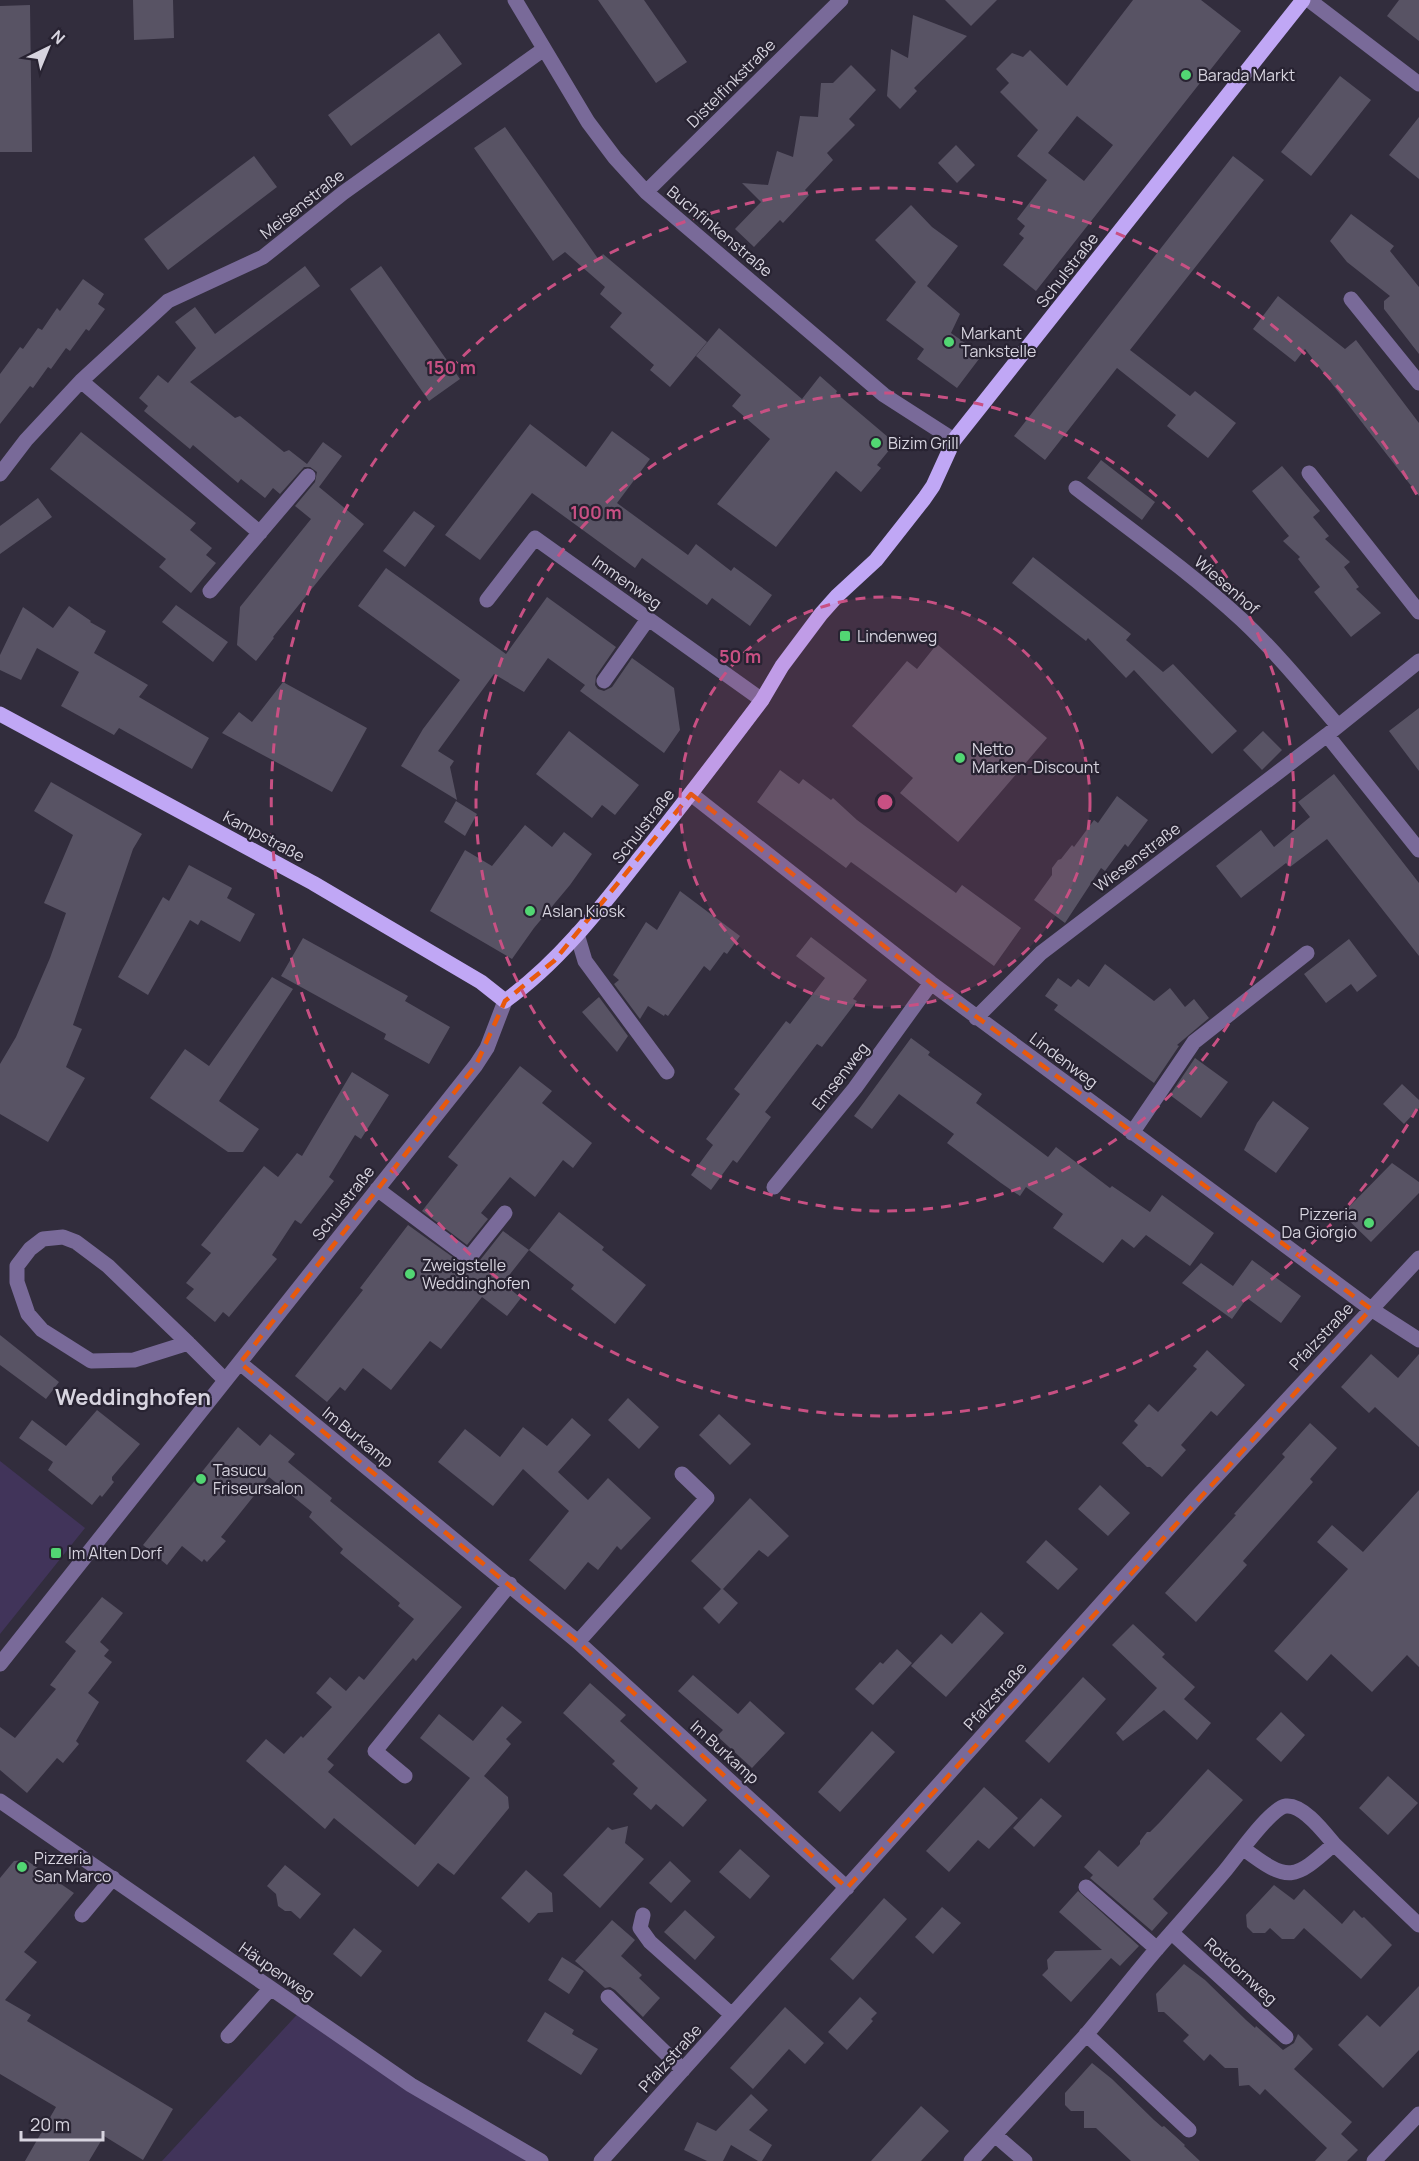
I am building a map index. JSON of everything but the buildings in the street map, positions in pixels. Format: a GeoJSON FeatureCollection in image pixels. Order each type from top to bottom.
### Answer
{"type":"FeatureCollection","features":[{"type":"Feature","properties":{"kind":"main road","name":"Schulstraße"},"geometry":{"type":"LineString","coordinates":[[505,1001],[554,961],[615,891],[762,700],[782,666],[821,614],[876,560],[924,499],[933,486],[954,440],[1303,0]]}},
{"type":"Feature","properties":{"kind":"main road","name":"Kampstraße"},"geometry":{"type":"LineString","coordinates":[[0,714],[313,883],[481,982],[505,1001]]}},
{"type":"Feature","properties":{"kind":"street","name":"Buchfinkenstraße"},"geometry":{"type":"LineString","coordinates":[[515,0],[588,122],[615,158],[646,192],[884,395],[954,440]]}},
{"type":"Feature","properties":{"kind":"street","name":"Distelfinkstraße"},"geometry":{"type":"LineString","coordinates":[[646,192],[841,0]]}},
{"type":"Feature","properties":{"kind":"street"},"geometry":{"type":"LineString","coordinates":[[1309,0],[1419,84]]}},
{"type":"Feature","properties":{"kind":"street","name":"Meisenstraße"},"geometry":{"type":"LineString","coordinates":[[0,474],[26,440],[81,381],[168,301],[263,257],[343,194],[544,49]]}},
{"type":"Feature","properties":{"kind":"street"},"geometry":{"type":"LineString","coordinates":[[1351,299],[1419,384]]}},
{"type":"Feature","properties":{"kind":"street"},"geometry":{"type":"LineString","coordinates":[[81,381],[260,533]]}},
{"type":"Feature","properties":{"kind":"street"},"geometry":{"type":"LineString","coordinates":[[1309,473],[1419,612]]}},
{"type":"Feature","properties":{"kind":"street"},"geometry":{"type":"LineString","coordinates":[[210,591],[308,476]]}},
{"type":"Feature","properties":{"kind":"street","name":"Wiesenhof"},"geometry":{"type":"LineString","coordinates":[[1076,488],[1150,544],[1242,620],[1276,655],[1333,730]]}},
{"type":"Feature","properties":{"kind":"street","name":"Immenweg"},"geometry":{"type":"LineString","coordinates":[[487,600],[535,538],[762,700]]}},
{"type":"Feature","properties":{"kind":"street"},"geometry":{"type":"LineString","coordinates":[[604,681],[648,619]]}},
{"type":"Feature","properties":{"kind":"street","name":"Wiesenstraße"},"geometry":{"type":"LineString","coordinates":[[976,1018],[1041,953],[1333,730],[1419,661]]}},
{"type":"Feature","properties":{"kind":"street"},"geometry":{"type":"LineString","coordinates":[[1333,730],[1419,850]]}},
{"type":"Feature","properties":{"kind":"street","name":"Lindenweg"},"geometry":{"type":"LineString","coordinates":[[691,794],[976,1018],[1371,1309],[1419,1340]]}},
{"type":"Feature","properties":{"kind":"street"},"geometry":{"type":"LineString","coordinates":[[577,934],[585,961],[667,1072]]}},
{"type":"Feature","properties":{"kind":"street"},"geometry":{"type":"LineString","coordinates":[[1132,1133],[1194,1042],[1307,953]]}},
{"type":"Feature","properties":{"kind":"street","name":"Emsenweg"},"geometry":{"type":"LineString","coordinates":[[774,1187],[855,1088],[930,983]]}},
{"type":"Feature","properties":{"kind":"street","name":"Schulstraße"},"geometry":{"type":"LineString","coordinates":[[0,1664],[476,1065],[487,1048],[505,1001]]}},
{"type":"Feature","properties":{"kind":"street"},"geometry":{"type":"LineString","coordinates":[[377,1189],[469,1258],[506,1213]]}},
{"type":"Feature","properties":{"kind":"street"},"geometry":{"type":"LineString","coordinates":[[188,1343],[134,1360],[91,1361],[42,1330],[28,1314],[17,1282],[17,1266],[30,1249],[43,1239],[63,1237],[76,1242],[108,1266],[188,1343],[225,1380]]}},
{"type":"Feature","properties":{"kind":"street","name":"Pfalzstraße"},"geometry":{"type":"LineString","coordinates":[[601,2161],[1196,1498],[1419,1258]]}},
{"type":"Feature","properties":{"kind":"street","name":"Im Burkamp"},"geometry":{"type":"LineString","coordinates":[[240,1363],[578,1642],[848,1888]]}},
{"type":"Feature","properties":{"kind":"street"},"geometry":{"type":"LineString","coordinates":[[578,1642],[706,1498],[681,1474]]}},
{"type":"Feature","properties":{"kind":"street"},"geometry":{"type":"LineString","coordinates":[[405,1776],[375,1751],[510,1584]]}},
{"type":"Feature","properties":{"kind":"street","name":"Häupenweg"},"geometry":{"type":"LineString","coordinates":[[0,1801],[411,2085],[541,2161]]}},
{"type":"Feature","properties":{"kind":"street"},"geometry":{"type":"LineString","coordinates":[[971,2161],[1086,2034],[1276,1810],[1284,1806],[1302,1810],[1334,1844],[1419,1925]]}},
{"type":"Feature","properties":{"kind":"street"},"geometry":{"type":"LineString","coordinates":[[1244,1849],[1264,1864],[1278,1871],[1292,1873],[1304,1870],[1334,1844]]}},
{"type":"Feature","properties":{"kind":"street"},"geometry":{"type":"LineString","coordinates":[[82,1915],[113,1878]]}},
{"type":"Feature","properties":{"kind":"street"},"geometry":{"type":"LineString","coordinates":[[1086,1887],[1157,1949]]}},
{"type":"Feature","properties":{"kind":"street"},"geometry":{"type":"LineString","coordinates":[[643,1915],[640,1928],[650,1942],[732,2015]]}},
{"type":"Feature","properties":{"kind":"street","name":"Rotdornweg"},"geometry":{"type":"LineString","coordinates":[[1172,1933],[1286,2037]]}},
{"type":"Feature","properties":{"kind":"street"},"geometry":{"type":"LineString","coordinates":[[228,2036],[270,1989]]}},
{"type":"Feature","properties":{"kind":"street"},"geometry":{"type":"LineString","coordinates":[[608,1997],[683,2070]]}},
{"type":"Feature","properties":{"kind":"street"},"geometry":{"type":"LineString","coordinates":[[1086,2034],[1190,2130]]}},
{"type":"Feature","properties":{"kind":"street"},"geometry":{"type":"LineString","coordinates":[[1374,2161],[1419,2114]]}},
{"type":"Feature","properties":{"kind":"street"},"geometry":{"type":"LineString","coordinates":[[995,2134],[1025,2161]]}},
{"type":"Feature","properties":{"kind":"highlighted area"},"geometry":{"type":"Polygon","coordinates":[[[691,794],[931,983],[1371,1309],[847,1888],[578,1642],[240,1363],[476,1065],[505,1001],[554,961],[691,794]]]}},
{"type":"Feature","properties":{"kind":"shaded area"},"geometry":{"type":"Polygon","coordinates":[[[0,1461],[85,1528],[0,1634],[0,1461]]]}},
{"type":"Feature","properties":{"kind":"shaded area"},"geometry":{"type":"Polygon","coordinates":[[[305,2006],[533,2161],[162,2161],[305,2006]]]}},
{"type":"Feature","properties":{"kind":"place","name":"Barada Markt"},"geometry":{"type":"Point","coordinates":[1186,75]}},
{"type":"Feature","properties":{"kind":"place","name":"Markant Tankstelle"},"geometry":{"type":"Point","coordinates":[949,342]}},
{"type":"Feature","properties":{"kind":"place","name":"Bizim Grill"},"geometry":{"type":"Point","coordinates":[876,443]}},
{"type":"Feature","properties":{"kind":"place","name":"Lindenweg"},"geometry":{"type":"Point","coordinates":[845,636]}},
{"type":"Feature","properties":{"kind":"place","name":"Netto Marken-Discount"},"geometry":{"type":"Point","coordinates":[960,758]}},
{"type":"Feature","properties":{"kind":"place","name":"Aslan Kiosk"},"geometry":{"type":"Point","coordinates":[530,911]}},
{"type":"Feature","properties":{"kind":"place","name":"Pizzeria Da Giorgio"},"geometry":{"type":"Point","coordinates":[1369,1223]}},
{"type":"Feature","properties":{"kind":"place","name":"Zweigstelle Weddinghofen"},"geometry":{"type":"Point","coordinates":[410,1274]}},
{"type":"Feature","properties":{"kind":"place","name":"Tasucu Friseursalon"},"geometry":{"type":"Point","coordinates":[201,1479]}},
{"type":"Feature","properties":{"kind":"place","name":"Im Alten Dorf"},"geometry":{"type":"Point","coordinates":[56,1553]}},
{"type":"Feature","properties":{"kind":"place","name":"Pizzeria San Marco"},"geometry":{"type":"Point","coordinates":[22,1867]}},
{"type":"Feature","properties":{"kind":"district","name":"Weddinghofen"},"geometry":{"type":"Point","coordinates":[133,1397]}}]}
